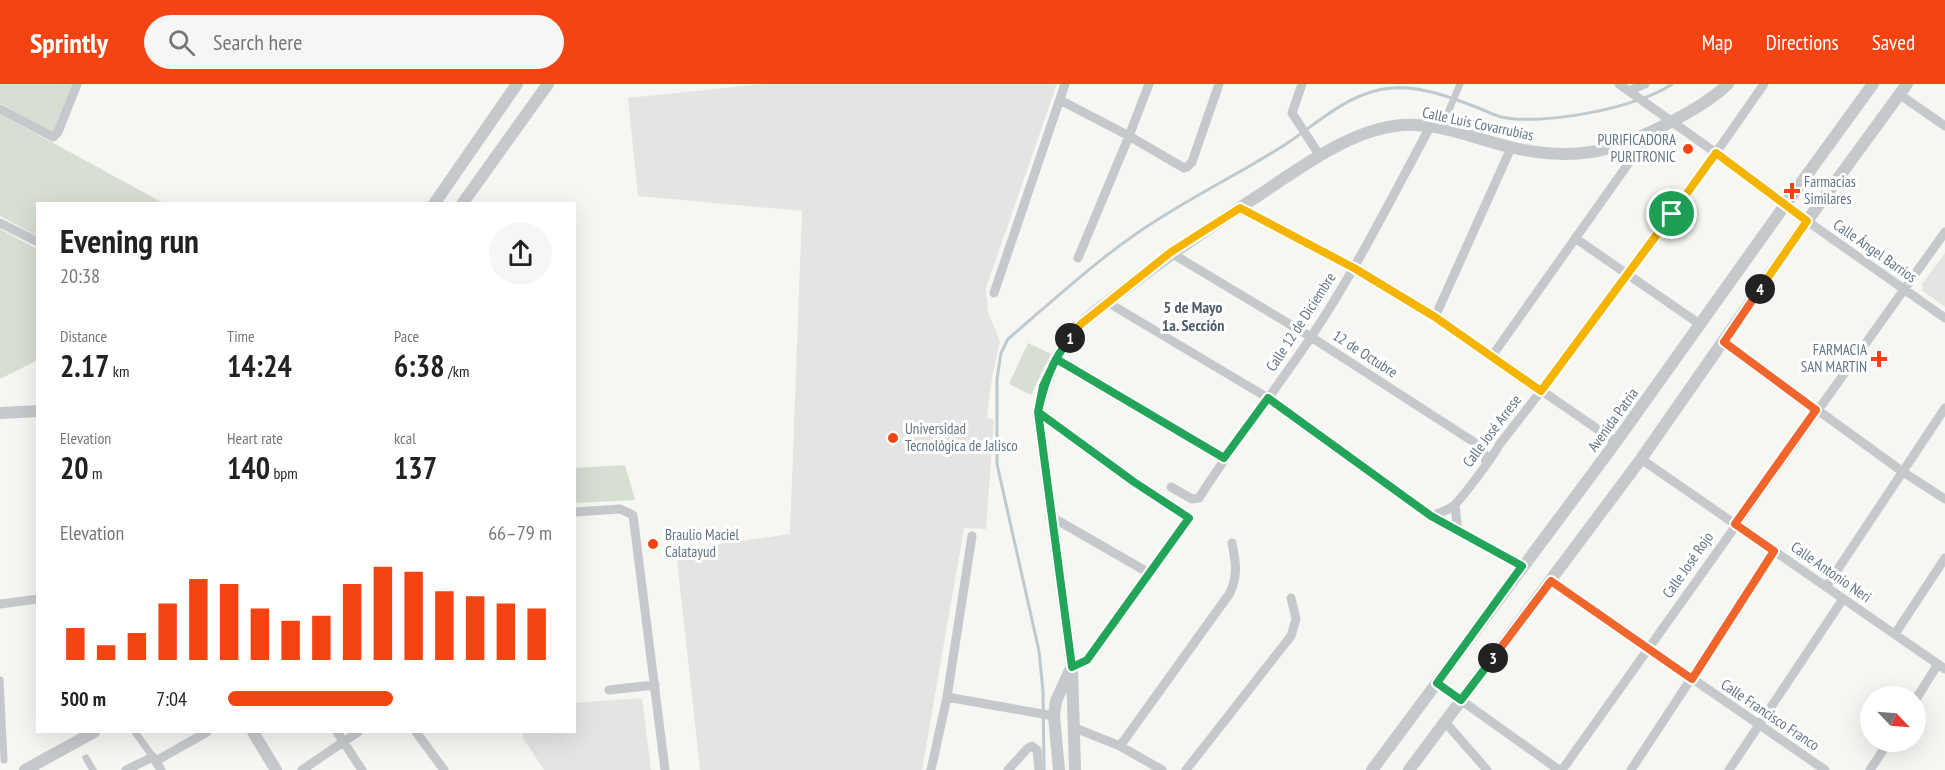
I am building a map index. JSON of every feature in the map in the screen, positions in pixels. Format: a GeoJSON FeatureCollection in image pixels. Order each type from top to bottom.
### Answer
{"type":"FeatureCollection","features":[{"type":"Feature","properties":{"kind":"street"},"geometry":{"type":"LineString","coordinates":[[0,108],[53,137],[58,132],[77,84]]}},
{"type":"Feature","properties":{"kind":"street"},"geometry":{"type":"LineString","coordinates":[[435,202],[517,84]]}},
{"type":"Feature","properties":{"kind":"street"},"geometry":{"type":"LineString","coordinates":[[463,202],[548,84]]}},
{"type":"Feature","properties":{"kind":"street"},"geometry":{"type":"LineString","coordinates":[[994,293],[1065,84]]}},
{"type":"Feature","properties":{"kind":"street"},"geometry":{"type":"LineString","coordinates":[[1078,258],[1149,84]]}},
{"type":"Feature","properties":{"kind":"street"},"geometry":{"type":"LineString","coordinates":[[1060,100],[1129,136],[1180,167],[1187,167],[1192,162],[1219,84]]}},
{"type":"Feature","properties":{"kind":"street"},"geometry":{"type":"LineString","coordinates":[[1302,84],[1292,113],[1316,151]]}},
{"type":"Feature","properties":{"kind":"street"},"geometry":{"type":"LineString","coordinates":[[1435,128],[1448,111],[1460,84]]}},
{"type":"Feature","properties":{"kind":"street","name":"Calle Ángel Barrios"},"geometry":{"type":"LineString","coordinates":[[1618,84],[1945,318]]}},
{"type":"Feature","properties":{"kind":"street"},"geometry":{"type":"LineString","coordinates":[[1632,93],[1645,84]]}},
{"type":"Feature","properties":{"kind":"street","name":"Calle Luis Covarrubias"},"geometry":{"type":"LineString","coordinates":[[1075,770],[1072,667],[1050,516],[1038,412],[1043,386],[1056,359],[1081,324],[1171,252],[1240,208],[1316,151],[1376,130],[1395,126],[1435,128],[1511,148],[1573,154],[1593,152],[1613,147],[1651,131],[1668,119],[1707,101],[1728,84]]}},
{"type":"Feature","properties":{"kind":"street","name":"Calle José Arrese"},"geometry":{"type":"LineString","coordinates":[[1431,516],[1455,505],[1485,464],[1495,455],[1499,445],[1716,153],[1764,84]]}},
{"type":"Feature","properties":{"kind":"street","name":"Avenida Patria"},"geometry":{"type":"LineString","coordinates":[[1372,770],[1616,442],[1873,84]]}},
{"type":"Feature","properties":{"kind":"street"},"geometry":{"type":"LineString","coordinates":[[1409,770],[1641,459],[1807,221],[1903,89],[1945,126]]}},
{"type":"Feature","properties":{"kind":"street","name":"Calle 12 de Diciembre"},"geometry":{"type":"LineString","coordinates":[[1171,487],[1196,500],[1311,337],[1435,128]]}},
{"type":"Feature","properties":{"kind":"street"},"geometry":{"type":"LineString","coordinates":[[1492,356],[1651,131]]}},
{"type":"Feature","properties":{"kind":"street"},"geometry":{"type":"LineString","coordinates":[[1435,317],[1511,148]]}},
{"type":"Feature","properties":{"kind":"street"},"geometry":{"type":"LineString","coordinates":[[1240,208],[1354,268],[1435,317],[1616,442]]}},
{"type":"Feature","properties":{"kind":"street"},"geometry":{"type":"LineString","coordinates":[[0,223],[36,241]]}},
{"type":"Feature","properties":{"kind":"street","name":"Calle José Rojo"},"geometry":{"type":"LineString","coordinates":[[1561,770],[1945,232]]}},
{"type":"Feature","properties":{"kind":"street"},"geometry":{"type":"LineString","coordinates":[[1575,238],[1701,325]]}},
{"type":"Feature","properties":{"kind":"street","name":"12 de Octubre"},"geometry":{"type":"LineString","coordinates":[[1171,252],[1311,337],[1480,446]]}},
{"type":"Feature","properties":{"kind":"street"},"geometry":{"type":"LineString","coordinates":[[1107,302],[1268,398],[1431,516],[1522,566]]}},
{"type":"Feature","properties":{"kind":"street"},"geometry":{"type":"LineString","coordinates":[[1724,342],[1903,472],[1945,499]]}},
{"type":"Feature","properties":{"kind":"street"},"geometry":{"type":"LineString","coordinates":[[1056,359],[1224,458]]}},
{"type":"Feature","properties":{"kind":"street"},"geometry":{"type":"LineString","coordinates":[[1826,587],[1945,408]]}},
{"type":"Feature","properties":{"kind":"street"},"geometry":{"type":"LineString","coordinates":[[0,413],[36,411]]}},
{"type":"Feature","properties":{"kind":"street"},"geometry":{"type":"LineString","coordinates":[[1038,412],[1134,482],[1189,518],[1087,660],[1072,667],[1051,716],[1059,770]]}},
{"type":"Feature","properties":{"kind":"street"},"geometry":{"type":"LineString","coordinates":[[1485,464],[1485,455],[1480,446],[1499,445]]}},
{"type":"Feature","properties":{"kind":"street","name":"Calle Antonio Neri"},"geometry":{"type":"LineString","coordinates":[[1641,459],[1942,667]]}},
{"type":"Feature","properties":{"kind":"street"},"geometry":{"type":"LineString","coordinates":[[1455,505],[1458,532]]}},
{"type":"Feature","properties":{"kind":"street"},"geometry":{"type":"LineString","coordinates":[[576,512],[620,509],[633,515],[665,770]]}},
{"type":"Feature","properties":{"kind":"street"},"geometry":{"type":"LineString","coordinates":[[1050,516],[1149,573]]}},
{"type":"Feature","properties":{"kind":"street"},"geometry":{"type":"LineString","coordinates":[[931,770],[947,697],[972,537]]}},
{"type":"Feature","properties":{"kind":"street"},"geometry":{"type":"LineString","coordinates":[[1120,746],[1230,593],[1238,567],[1232,543]]}},
{"type":"Feature","properties":{"kind":"street"},"geometry":{"type":"LineString","coordinates":[[1631,770],[1774,551]]}},
{"type":"Feature","properties":{"kind":"street"},"geometry":{"type":"LineString","coordinates":[[1895,634],[1945,558]]}},
{"type":"Feature","properties":{"kind":"street","name":"Calle Francisco Franco"},"geometry":{"type":"LineString","coordinates":[[1551,581],[1825,770]]}},
{"type":"Feature","properties":{"kind":"street"},"geometry":{"type":"LineString","coordinates":[[1186,770],[1291,636],[1296,619],[1291,598]]}},
{"type":"Feature","properties":{"kind":"street"},"geometry":{"type":"LineString","coordinates":[[0,604],[36,599]]}},
{"type":"Feature","properties":{"kind":"street"},"geometry":{"type":"LineString","coordinates":[[1729,770],[1843,599]]}},
{"type":"Feature","properties":{"kind":"street"},"geometry":{"type":"LineString","coordinates":[[1926,687],[1942,667]]}},
{"type":"Feature","properties":{"kind":"street"},"geometry":{"type":"LineString","coordinates":[[0,680],[4,760]]}},
{"type":"Feature","properties":{"kind":"street"},"geometry":{"type":"LineString","coordinates":[[1437,683],[1561,770]]}},
{"type":"Feature","properties":{"kind":"street"},"geometry":{"type":"LineString","coordinates":[[609,690],[655,685]]}},
{"type":"Feature","properties":{"kind":"street"},"geometry":{"type":"LineString","coordinates":[[947,697],[1051,716]]}},
{"type":"Feature","properties":{"kind":"street"},"geometry":{"type":"LineString","coordinates":[[1445,722],[1486,770]]}},
{"type":"Feature","properties":{"kind":"street"},"geometry":{"type":"LineString","coordinates":[[1075,728],[1120,746],[1162,770]]}},
{"type":"Feature","properties":{"kind":"street"},"geometry":{"type":"LineString","coordinates":[[25,770],[73,738],[90,733]]}},
{"type":"Feature","properties":{"kind":"street"},"geometry":{"type":"LineString","coordinates":[[136,733],[157,763]]}},
{"type":"Feature","properties":{"kind":"street"},"geometry":{"type":"LineString","coordinates":[[126,770],[157,763],[205,733]]}},
{"type":"Feature","properties":{"kind":"street"},"geometry":{"type":"LineString","coordinates":[[254,733],[276,770]]}},
{"type":"Feature","properties":{"kind":"street"},"geometry":{"type":"LineString","coordinates":[[338,733],[362,770]]}},
{"type":"Feature","properties":{"kind":"street"},"geometry":{"type":"LineString","coordinates":[[302,770],[356,733]]}},
{"type":"Feature","properties":{"kind":"street"},"geometry":{"type":"LineString","coordinates":[[417,733],[444,770]]}},
{"type":"Feature","properties":{"kind":"street"},"geometry":{"type":"LineString","coordinates":[[1008,770],[1032,746],[1037,750],[1039,770]]}},
{"type":"Feature","properties":{"kind":"street"},"geometry":{"type":"LineString","coordinates":[[1870,770],[1882,752]]}},
{"type":"Feature","properties":{"kind":"street"},"geometry":{"type":"LineString","coordinates":[[86,758],[93,770]]}},
{"type":"Feature","properties":{"kind":"shaded area"},"geometry":{"type":"Polygon","coordinates":[[[0,84],[72,84],[53,134],[0,103],[0,84]]]}},
{"type":"Feature","properties":{"kind":"shaded area","name":"Universidad Tecnológica de Jalisco"},"geometry":{"type":"Polygon","coordinates":[[[763,84],[1057,84],[986,288],[988,312],[1000,341],[992,377],[987,418],[994,420],[986,529],[964,528],[922,770],[700,770],[676,550],[790,534],[802,211],[638,196],[628,98],[763,84]]]}},
{"type":"Feature","properties":{"kind":"shaded area"},"geometry":{"type":"Polygon","coordinates":[[[0,114],[161,202],[36,202],[36,235],[0,216],[0,114]]]}},
{"type":"Feature","properties":{"kind":"shaded area"},"geometry":{"type":"Polygon","coordinates":[[[0,229],[36,248],[36,361],[0,379],[0,229]]]}},
{"type":"Feature","properties":{"kind":"shaded area"},"geometry":{"type":"Polygon","coordinates":[[[1945,253],[1945,307],[1923,291],[1922,284],[1945,253]]]}},
{"type":"Feature","properties":{"kind":"shaded area"},"geometry":{"type":"Polygon","coordinates":[[[1028,343],[1051,354],[1031,395],[1009,384],[1028,343]]]}},
{"type":"Feature","properties":{"kind":"shaded area"},"geometry":{"type":"Polygon","coordinates":[[[625,465],[635,500],[576,503],[576,468],[625,465]]]}},
{"type":"Feature","properties":{"kind":"shaded area"},"geometry":{"type":"Polygon","coordinates":[[[642,698],[651,770],[544,770],[523,738],[522,733],[576,733],[576,703],[642,698]]]}},
{"type":"Feature","properties":{"kind":"waterway"},"geometry":{"type":"LineString","coordinates":[[1044,770],[1043,691],[1039,651],[997,464],[997,379],[1001,353],[1008,339],[1081,276],[1137,233],[1286,144],[1349,101],[1363,95],[1393,88],[1425,90],[1501,117],[1540,119],[1589,113],[1637,101],[1672,84]]}},
{"type":"Feature","properties":{"kind":"place","name":"PURIFICADORA PURITRONIC"},"geometry":{"type":"Point","coordinates":[1688,149]}},
{"type":"Feature","properties":{"kind":"place","name":"Farmacias Similares"},"geometry":{"type":"Point","coordinates":[1792,191]}},
{"type":"Feature","properties":{"kind":"place","name":"FARMACIA SAN MARTIN"},"geometry":{"type":"Point","coordinates":[1879,359]}},
{"type":"Feature","properties":{"kind":"place","name":"Universidad Tecnológica de Jalisco"},"geometry":{"type":"Point","coordinates":[893,438]}},
{"type":"Feature","properties":{"kind":"place","name":"Braulio Maciel Calatayud"},"geometry":{"type":"Point","coordinates":[653,544]}},
{"type":"Feature","properties":{"kind":"district","name":"5 de Mayo 1a. Sección"},"geometry":{"type":"Point","coordinates":[1193,316]}},
{"type":"Feature","properties":{"kind":"route"},"geometry":{"type":"LineString","coordinates":[[1672,214],[1541,391],[1435,317],[1354,268],[1240,208],[1171,252],[1081,324],[1056,359],[1043,386],[1038,412],[1050,516],[1072,667],[1087,660],[1189,518],[1134,482],[1038,412],[1043,386],[1049,373],[1056,359],[1224,458],[1268,398],[1431,516],[1522,566],[1437,683],[1461,700],[1551,581],[1692,679],[1774,551],[1735,524],[1816,410],[1724,342],[1807,221],[1716,153],[1672,214]]}}]}
